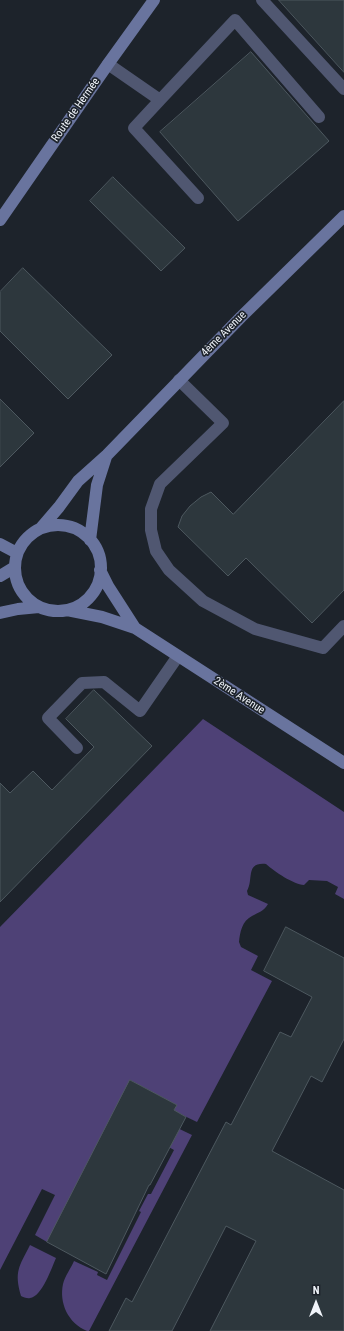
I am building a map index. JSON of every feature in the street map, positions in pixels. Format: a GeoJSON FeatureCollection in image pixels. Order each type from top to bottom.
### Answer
{"type":"FeatureCollection","features":[{"type":"Feature","properties":{"kind":"street","name":"Route de Hermée"},"geometry":{"type":"LineString","coordinates":[[0,220],[154,0]]}},
{"type":"Feature","properties":{"kind":"street","name":"4ème Avenue"},"geometry":{"type":"LineString","coordinates":[[41,528],[78,481],[107,456],[179,380],[344,216]]}},
{"type":"Feature","properties":{"kind":"street","name":"4ème Avenue"},"geometry":{"type":"LineString","coordinates":[[90,540],[97,485],[107,456]]}},
{"type":"Feature","properties":{"kind":"street","name":"4ème Avenue"},"geometry":{"type":"LineString","coordinates":[[0,613],[18,609],[39,607],[57,611],[67,610],[78,606],[86,600],[96,587],[100,570],[100,560],[96,547],[79,530],[68,526],[55,525],[41,528],[32,533],[24,541],[17,553],[15,567],[17,581],[24,594],[39,607]]}},
{"type":"Feature","properties":{"kind":"street"},"geometry":{"type":"LineString","coordinates":[[0,544],[17,553]]}},
{"type":"Feature","properties":{"kind":"street"},"geometry":{"type":"LineString","coordinates":[[0,576],[15,567]]}},
{"type":"Feature","properties":{"kind":"street","name":"2ème Avenue"},"geometry":{"type":"LineString","coordinates":[[100,570],[108,586],[135,628]]}},
{"type":"Feature","properties":{"kind":"street","name":"2ème Avenue"},"geometry":{"type":"LineString","coordinates":[[67,610],[102,617],[135,628],[344,763]]}},
{"type":"Feature","properties":{"kind":"lane"},"geometry":{"type":"LineString","coordinates":[[262,0],[344,89]]}},
{"type":"Feature","properties":{"kind":"lane"},"geometry":{"type":"LineString","coordinates":[[198,198],[134,128],[235,20],[319,117]]}},
{"type":"Feature","properties":{"kind":"lane"},"geometry":{"type":"LineString","coordinates":[[108,64],[160,100]]}},
{"type":"Feature","properties":{"kind":"lane"},"geometry":{"type":"LineString","coordinates":[[179,380],[223,424],[160,484],[150,509],[150,530],[156,551],[169,570],[204,601],[256,628],[323,648],[344,626]]}},
{"type":"Feature","properties":{"kind":"lane"},"geometry":{"type":"LineString","coordinates":[[78,748],[48,718],[82,683],[104,682],[140,711],[178,656]]}},
{"type":"Feature","properties":{"kind":"shaded area"},"geometry":{"type":"Polygon","coordinates":[[[203,719],[344,812],[344,899],[335,894],[338,887],[327,881],[309,880],[304,885],[284,877],[266,864],[259,864],[253,868],[247,891],[248,895],[268,904],[263,910],[246,921],[241,931],[239,942],[241,947],[258,956],[251,970],[272,981],[197,1122],[174,1111],[176,1105],[130,1080],[47,1242],[35,1235],[55,1195],[42,1189],[0,1270],[0,927],[203,719]]]}},
{"type":"Feature","properties":{"kind":"shaded area"},"geometry":{"type":"Polygon","coordinates":[[[165,1122],[192,1135],[89,1331],[87,1331],[75,1323],[66,1312],[62,1298],[64,1281],[74,1261],[98,1272],[97,1275],[107,1280],[141,1212],[139,1211],[148,1194],[151,1194],[174,1150],[156,1140],[165,1122]]]}},
{"type":"Feature","properties":{"kind":"shaded area"},"geometry":{"type":"Polygon","coordinates":[[[30,1245],[56,1258],[39,1293],[28,1298],[21,1296],[18,1275],[20,1264],[30,1245]]]}},
{"type":"Feature","properties":{"kind":"building"},"geometry":{"type":"Polygon","coordinates":[[[279,0],[344,0],[344,72],[279,0]]]}},
{"type":"Feature","properties":{"kind":"building"},"geometry":{"type":"Polygon","coordinates":[[[251,52],[329,141],[238,221],[160,132],[251,52]]]}},
{"type":"Feature","properties":{"kind":"building"},"geometry":{"type":"Polygon","coordinates":[[[113,177],[185,248],[161,271],[90,201],[113,177]]]}},
{"type":"Feature","properties":{"kind":"building"},"geometry":{"type":"Polygon","coordinates":[[[23,268],[112,355],[68,399],[0,331],[0,292],[23,268]]]}},
{"type":"Feature","properties":{"kind":"building"},"geometry":{"type":"Polygon","coordinates":[[[0,399],[34,433],[0,467],[0,399]]]}},
{"type":"Feature","properties":{"kind":"building"},"geometry":{"type":"Polygon","coordinates":[[[344,401],[344,590],[312,623],[246,558],[228,576],[178,527],[182,516],[190,506],[201,497],[211,492],[233,514],[344,401]]]}},
{"type":"Feature","properties":{"kind":"building"},"geometry":{"type":"Polygon","coordinates":[[[94,690],[152,746],[0,902],[0,783],[10,793],[33,771],[52,790],[94,747],[66,719],[94,690]]]}},
{"type":"Feature","properties":{"kind":"building"},"geometry":{"type":"Polygon","coordinates":[[[286,927],[344,958],[344,1039],[322,1082],[311,1076],[272,1151],[344,1190],[344,1331],[210,1331],[256,1241],[226,1226],[172,1331],[109,1331],[126,1298],[132,1302],[226,1122],[231,1125],[280,1032],[291,1037],[312,997],[264,971],[286,927]]]}},
{"type":"Feature","properties":{"kind":"building"},"geometry":{"type":"Polygon","coordinates":[[[130,1080],[177,1105],[174,1110],[186,1117],[149,1185],[106,1274],[47,1242],[130,1080]]]}}]}
